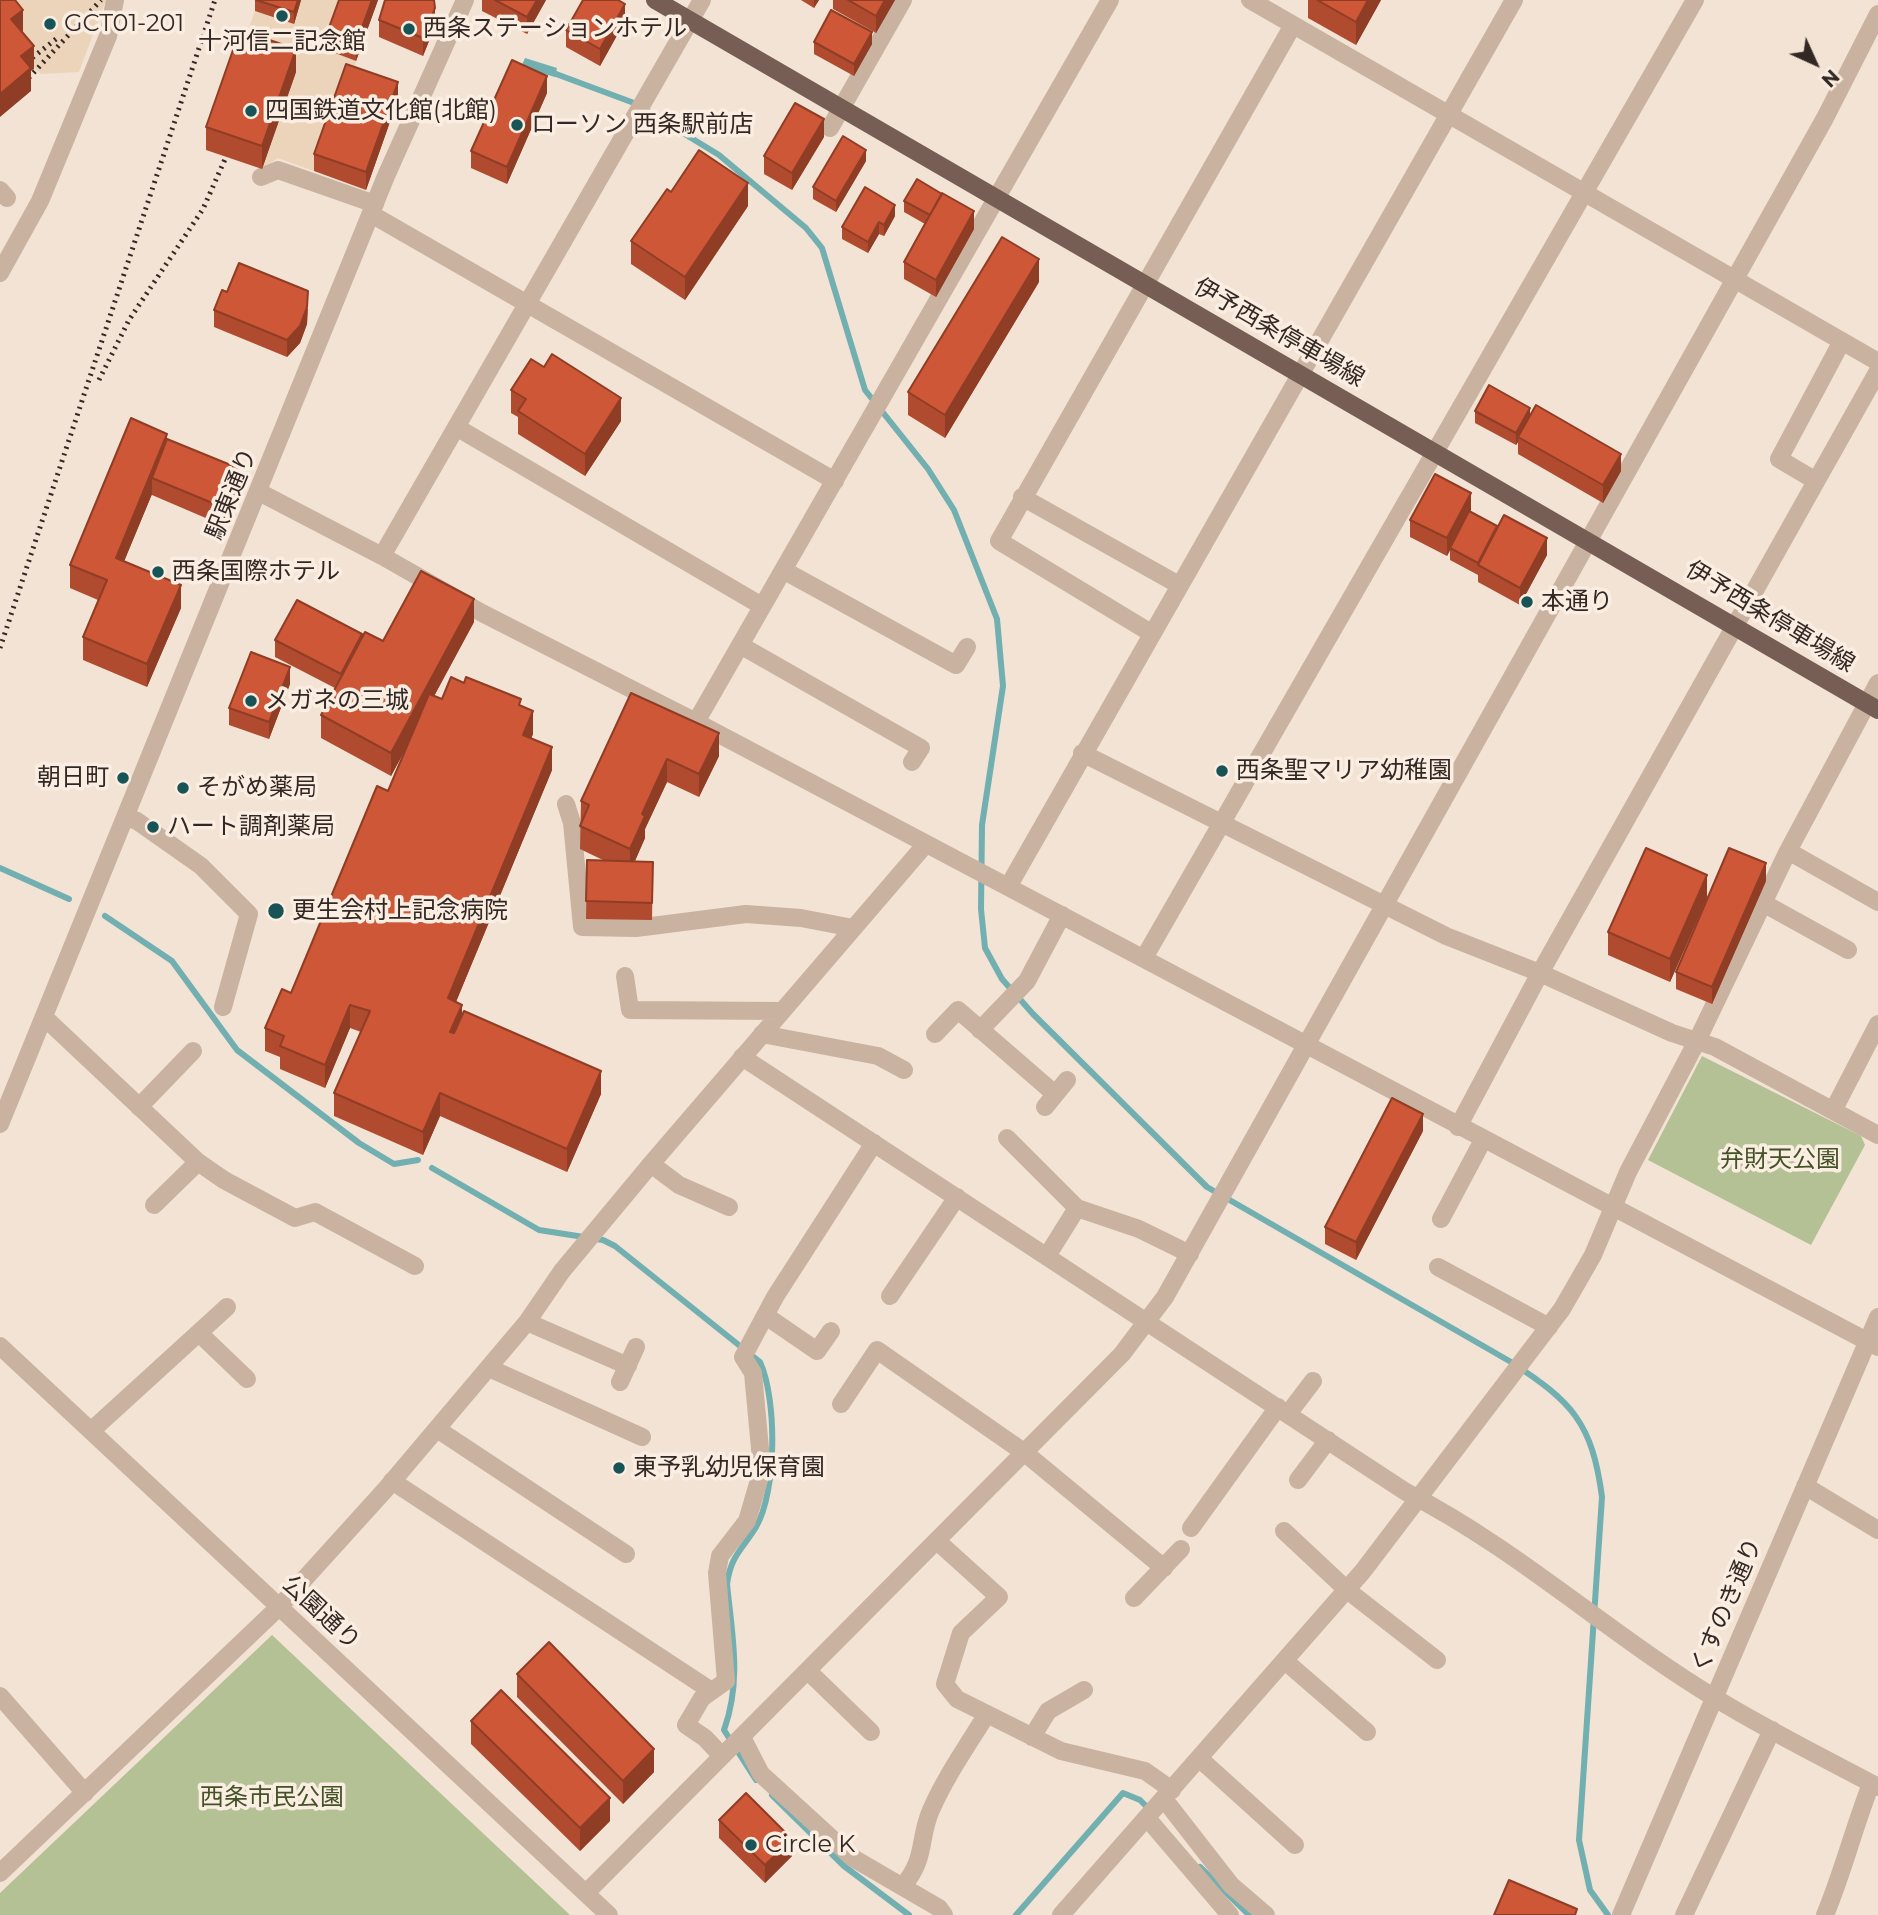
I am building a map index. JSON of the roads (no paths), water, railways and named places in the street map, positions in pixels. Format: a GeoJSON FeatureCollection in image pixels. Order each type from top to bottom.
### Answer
{"type":"FeatureCollection","features":[{"type":"Feature","properties":{"kind":"main road","name":"伊予西条停車場線"},"geometry":{"type":"LineString","coordinates":[[654,0],[1872,706]]}},
{"type":"Feature","properties":{"kind":"street"},"geometry":{"type":"LineString","coordinates":[[0,273],[45,189],[108,36],[115,0]]}},
{"type":"Feature","properties":{"kind":"street"},"geometry":{"type":"LineString","coordinates":[[382,556],[639,114],[702,0]]}},
{"type":"Feature","properties":{"kind":"street"},"geometry":{"type":"LineString","coordinates":[[830,128],[903,0]]}},
{"type":"Feature","properties":{"kind":"street"},"geometry":{"type":"LineString","coordinates":[[696,722],[1110,0]]}},
{"type":"Feature","properties":{"kind":"street"},"geometry":{"type":"LineString","coordinates":[[1250,0],[1275,6],[1293,25],[1878,362]]}},
{"type":"Feature","properties":{"kind":"street"},"geometry":{"type":"LineString","coordinates":[[1008,887],[1151,632],[1514,0]]}},
{"type":"Feature","properties":{"kind":"street"},"geometry":{"type":"LineString","coordinates":[[1144,958],[1695,0]]}},
{"type":"Feature","properties":{"kind":"street","name":"駅東通り"},"geometry":{"type":"LineString","coordinates":[[0,1124],[457,5]]}},
{"type":"Feature","properties":{"kind":"street"},"geometry":{"type":"LineString","coordinates":[[586,1893],[1122,1354],[1148,1322],[1190,1254],[1825,118],[1878,14]]}},
{"type":"Feature","properties":{"kind":"street"},"geometry":{"type":"LineString","coordinates":[[1151,632],[999,541],[1022,496],[1293,25]]}},
{"type":"Feature","properties":{"kind":"street"},"geometry":{"type":"LineString","coordinates":[[261,177],[278,170],[373,209],[526,306],[835,481]]}},
{"type":"Feature","properties":{"kind":"street"},"geometry":{"type":"LineString","coordinates":[[1816,481],[1779,459],[1842,341]]}},
{"type":"Feature","properties":{"kind":"street"},"geometry":{"type":"LineString","coordinates":[[1458,1127],[1541,973],[1878,371]]}},
{"type":"Feature","properties":{"kind":"street"},"geometry":{"type":"LineString","coordinates":[[456,427],[762,606]]}},
{"type":"Feature","properties":{"kind":"street"},"geometry":{"type":"LineString","coordinates":[[259,492],[382,556],[482,613],[696,722],[1872,1345]]}},
{"type":"Feature","properties":{"kind":"street"},"geometry":{"type":"LineString","coordinates":[[1022,496],[1179,585]]}},
{"type":"Feature","properties":{"kind":"street"},"geometry":{"type":"LineString","coordinates":[[783,570],[956,665],[967,648]]}},
{"type":"Feature","properties":{"kind":"street"},"geometry":{"type":"LineString","coordinates":[[740,645],[921,748],[912,762]]}},
{"type":"Feature","properties":{"kind":"street"},"geometry":{"type":"LineString","coordinates":[[1060,1915],[1347,1590],[1420,1499],[1549,1327],[1593,1255],[1613,1207],[1697,1041],[1788,851],[1872,706],[1878,683]]}},
{"type":"Feature","properties":{"kind":"street"},"geometry":{"type":"LineString","coordinates":[[1082,753],[1446,936],[1715,1047],[1878,1135]]}},
{"type":"Feature","properties":{"kind":"street"},"geometry":{"type":"LineString","coordinates":[[566,804],[572,823],[582,927],[636,928],[746,914],[801,918],[853,928]]}},
{"type":"Feature","properties":{"kind":"street"},"geometry":{"type":"LineString","coordinates":[[126,817],[137,821],[201,866],[249,914],[223,1007]]}},
{"type":"Feature","properties":{"kind":"street"},"geometry":{"type":"LineString","coordinates":[[0,1873],[279,1607],[437,1429],[527,1322],[590,1237],[650,1164],[925,845]]}},
{"type":"Feature","properties":{"kind":"street"},"geometry":{"type":"LineString","coordinates":[[1788,851],[1878,902]]}},
{"type":"Feature","properties":{"kind":"street"},"geometry":{"type":"LineString","coordinates":[[1763,903],[1848,950]]}},
{"type":"Feature","properties":{"kind":"street"},"geometry":{"type":"LineString","coordinates":[[980,1030],[1027,981],[1062,915]]}},
{"type":"Feature","properties":{"kind":"street"},"geometry":{"type":"LineString","coordinates":[[625,976],[630,1010],[782,1011]]}},
{"type":"Feature","properties":{"kind":"street"},"geometry":{"type":"LineString","coordinates":[[935,1034],[958,1010],[1050,1100],[1067,1080]]}},
{"type":"Feature","properties":{"kind":"street"},"geometry":{"type":"LineString","coordinates":[[44,1017],[198,1162],[224,1180],[295,1218],[315,1212],[415,1266]]}},
{"type":"Feature","properties":{"kind":"street"},"geometry":{"type":"LineString","coordinates":[[1834,1109],[1878,1024]]}},
{"type":"Feature","properties":{"kind":"street"},"geometry":{"type":"LineString","coordinates":[[762,1034],[878,1056],[904,1070]]}},
{"type":"Feature","properties":{"kind":"street"},"geometry":{"type":"LineString","coordinates":[[139,1107],[192,1051]]}},
{"type":"Feature","properties":{"kind":"street"},"geometry":{"type":"LineString","coordinates":[[742,1057],[1582,1604],[1714,1698],[1875,1786],[1852,1832],[1842,1874],[1825,1915]]}},
{"type":"Feature","properties":{"kind":"street"},"geometry":{"type":"LineString","coordinates":[[1007,1138],[1077,1208],[1139,1229],[1190,1254]]}},
{"type":"Feature","properties":{"kind":"street"},"geometry":{"type":"LineString","coordinates":[[1441,1219],[1483,1140]]}},
{"type":"Feature","properties":{"kind":"street"},"geometry":{"type":"LineString","coordinates":[[722,1756],[705,1738],[686,1725],[710,1690],[726,1681],[717,1573],[720,1556],[747,1521],[762,1470],[753,1373],[746,1352],[874,1143]]}},
{"type":"Feature","properties":{"kind":"street"},"geometry":{"type":"LineString","coordinates":[[154,1205],[198,1162]]}},
{"type":"Feature","properties":{"kind":"street"},"geometry":{"type":"LineString","coordinates":[[650,1164],[679,1185],[729,1207]]}},
{"type":"Feature","properties":{"kind":"street"},"geometry":{"type":"LineString","coordinates":[[890,1296],[957,1197]]}},
{"type":"Feature","properties":{"kind":"street"},"geometry":{"type":"LineString","coordinates":[[1047,1256],[1077,1208]]}},
{"type":"Feature","properties":{"kind":"street"},"geometry":{"type":"LineString","coordinates":[[1438,1267],[1549,1327]]}},
{"type":"Feature","properties":{"kind":"street"},"geometry":{"type":"LineString","coordinates":[[91,1432],[227,1307]]}},
{"type":"Feature","properties":{"kind":"street"},"geometry":{"type":"LineString","coordinates":[[766,1316],[817,1352],[831,1331]]}},
{"type":"Feature","properties":{"kind":"street","name":"くすのき通り"},"geometry":{"type":"LineString","coordinates":[[1621,1915],[1805,1486],[1872,1345],[1878,1317]]}},
{"type":"Feature","properties":{"kind":"street"},"geometry":{"type":"LineString","coordinates":[[527,1322],[624,1374],[636,1347]]}},
{"type":"Feature","properties":{"kind":"street"},"geometry":{"type":"LineString","coordinates":[[199,1333],[247,1379]]}},
{"type":"Feature","properties":{"kind":"street","name":"公園通り"},"geometry":{"type":"LineString","coordinates":[[0,1346],[609,1915]]}},
{"type":"Feature","properties":{"kind":"street"},"geometry":{"type":"LineString","coordinates":[[841,1404],[877,1350],[1024,1453],[1164,1568]]}},
{"type":"Feature","properties":{"kind":"street"},"geometry":{"type":"LineString","coordinates":[[488,1368],[642,1437]]}},
{"type":"Feature","properties":{"kind":"street"},"geometry":{"type":"LineString","coordinates":[[1191,1528],[1283,1411],[1313,1381]]}},
{"type":"Feature","properties":{"kind":"street"},"geometry":{"type":"LineString","coordinates":[[437,1429],[626,1554]]}},
{"type":"Feature","properties":{"kind":"street"},"geometry":{"type":"LineString","coordinates":[[1298,1480],[1328,1440]]}},
{"type":"Feature","properties":{"kind":"street"},"geometry":{"type":"LineString","coordinates":[[392,1481],[710,1690]]}},
{"type":"Feature","properties":{"kind":"street"},"geometry":{"type":"LineString","coordinates":[[1805,1486],[1878,1530]]}},
{"type":"Feature","properties":{"kind":"street"},"geometry":{"type":"LineString","coordinates":[[1284,1531],[1347,1590],[1437,1660]]}},
{"type":"Feature","properties":{"kind":"street"},"geometry":{"type":"LineString","coordinates":[[937,1541],[999,1597],[961,1633],[945,1684],[957,1699],[1061,1751],[1145,1771],[1231,1885],[1266,1915]]}},
{"type":"Feature","properties":{"kind":"street"},"geometry":{"type":"LineString","coordinates":[[1134,1598],[1181,1549]]}},
{"type":"Feature","properties":{"kind":"street"},"geometry":{"type":"LineString","coordinates":[[1285,1661],[1367,1732]]}},
{"type":"Feature","properties":{"kind":"street"},"geometry":{"type":"LineString","coordinates":[[808,1671],[871,1732]]}},
{"type":"Feature","properties":{"kind":"street"},"geometry":{"type":"LineString","coordinates":[[1032,1737],[1048,1711],[1084,1690]]}},
{"type":"Feature","properties":{"kind":"street"},"geometry":{"type":"LineString","coordinates":[[0,1696],[85,1793]]}},
{"type":"Feature","properties":{"kind":"street"},"geometry":{"type":"LineString","coordinates":[[903,1886],[916,1870],[929,1814],[944,1783],[987,1714]]}},
{"type":"Feature","properties":{"kind":"street"},"geometry":{"type":"LineString","coordinates":[[1684,1915],[1772,1730]]}},
{"type":"Feature","properties":{"kind":"street"},"geometry":{"type":"LineString","coordinates":[[742,1737],[761,1774],[853,1858],[939,1908],[944,1915]]}},
{"type":"Feature","properties":{"kind":"street"},"geometry":{"type":"LineString","coordinates":[[1200,1759],[1295,1845]]}},
{"type":"Feature","properties":{"kind":"street"},"geometry":{"type":"LineString","coordinates":[[1147,1817],[1230,1915]]}},
{"type":"Feature","properties":{"kind":"water"},"geometry":{"type":"Polygon","coordinates":[[[525,58],[557,68],[555,77],[521,67],[525,58]]]}},
{"type":"Feature","properties":{"kind":"waterway"},"geometry":{"type":"LineString","coordinates":[[548,71],[634,103],[719,155],[806,228],[822,248],[865,390],[928,469],[954,510],[997,619],[1003,686],[982,825],[981,909],[985,948],[1002,979],[1033,1014],[1207,1187],[1511,1362],[1550,1389],[1576,1416],[1592,1450],[1602,1497],[1579,1840],[1590,1890],[1608,1915]]}},
{"type":"Feature","properties":{"kind":"waterway"},"geometry":{"type":"LineString","coordinates":[[0,868],[69,899]]}},
{"type":"Feature","properties":{"kind":"waterway"},"geometry":{"type":"LineString","coordinates":[[105,916],[172,961],[237,1050],[359,1143],[394,1164],[418,1160]]}},
{"type":"Feature","properties":{"kind":"waterway"},"geometry":{"type":"LineString","coordinates":[[432,1168],[539,1230],[603,1240],[615,1246],[760,1362],[770,1398],[771,1469],[763,1511],[756,1527],[734,1559],[727,1584],[734,1675],[730,1711],[724,1730],[756,1780]]}},
{"type":"Feature","properties":{"kind":"waterway"},"geometry":{"type":"LineString","coordinates":[[1016,1915],[1123,1793],[1140,1800],[1149,1809]]}},
{"type":"Feature","properties":{"kind":"waterway"},"geometry":{"type":"LineString","coordinates":[[772,1795],[844,1866],[909,1915]]}},
{"type":"Feature","properties":{"kind":"waterway"},"geometry":{"type":"LineString","coordinates":[[1200,1867],[1249,1915]]}},
{"type":"Feature","properties":{"kind":"railway"},"geometry":{"type":"LineString","coordinates":[[24,83],[101,0]]}},
{"type":"Feature","properties":{"kind":"railway"},"geometry":{"type":"LineString","coordinates":[[0,648],[215,0]]}},
{"type":"Feature","properties":{"kind":"railway"},"geometry":{"type":"LineString","coordinates":[[27,62],[56,39]]}},
{"type":"Feature","properties":{"kind":"railway"},"geometry":{"type":"LineString","coordinates":[[99,380],[129,320],[203,209],[226,157]]}},
{"type":"Feature","properties":{"kind":"place","name":"十河信二記念館"},"geometry":{"type":"Point","coordinates":[282,16]}},
{"type":"Feature","properties":{"kind":"place","name":"GCT01-201"},"geometry":{"type":"Point","coordinates":[50,24]}},
{"type":"Feature","properties":{"kind":"place","name":"西条ステーションホテル"},"geometry":{"type":"Point","coordinates":[409,29]}},
{"type":"Feature","properties":{"kind":"place","name":"四国鉄道文化館(北館)"},"geometry":{"type":"Point","coordinates":[251,111]}},
{"type":"Feature","properties":{"kind":"place","name":"ローソン 西条駅前店"},"geometry":{"type":"Point","coordinates":[517,125]}},
{"type":"Feature","properties":{"kind":"place","name":"西条国際ホテル"},"geometry":{"type":"Point","coordinates":[158,572]}},
{"type":"Feature","properties":{"kind":"place","name":"本通り"},"geometry":{"type":"Point","coordinates":[1527,602]}},
{"type":"Feature","properties":{"kind":"place","name":"メガネの三城"},"geometry":{"type":"Point","coordinates":[251,701]}},
{"type":"Feature","properties":{"kind":"place","name":"西条聖マリア幼稚園"},"geometry":{"type":"Point","coordinates":[1222,771]}},
{"type":"Feature","properties":{"kind":"place","name":"朝日町"},"geometry":{"type":"Point","coordinates":[123,778]}},
{"type":"Feature","properties":{"kind":"place","name":"そがめ薬局"},"geometry":{"type":"Point","coordinates":[183,788]}},
{"type":"Feature","properties":{"kind":"place","name":"ハート調剤薬局"},"geometry":{"type":"Point","coordinates":[153,827]}},
{"type":"Feature","properties":{"kind":"place","name":"更生会村上記念病院"},"geometry":{"type":"Point","coordinates":[276,911]}},
{"type":"Feature","properties":{"kind":"place","name":"東予乳幼児保育園"},"geometry":{"type":"Point","coordinates":[619,1468]}},
{"type":"Feature","properties":{"kind":"place","name":"Circle K"},"geometry":{"type":"Point","coordinates":[751,1845]}},
{"type":"Feature","properties":{"kind":"park label","name":"弁財天公園"},"geometry":{"type":"Point","coordinates":[1780,1160]}},
{"type":"Feature","properties":{"kind":"park label","name":"西条市民公園"},"geometry":{"type":"Point","coordinates":[272,1798]}}]}
